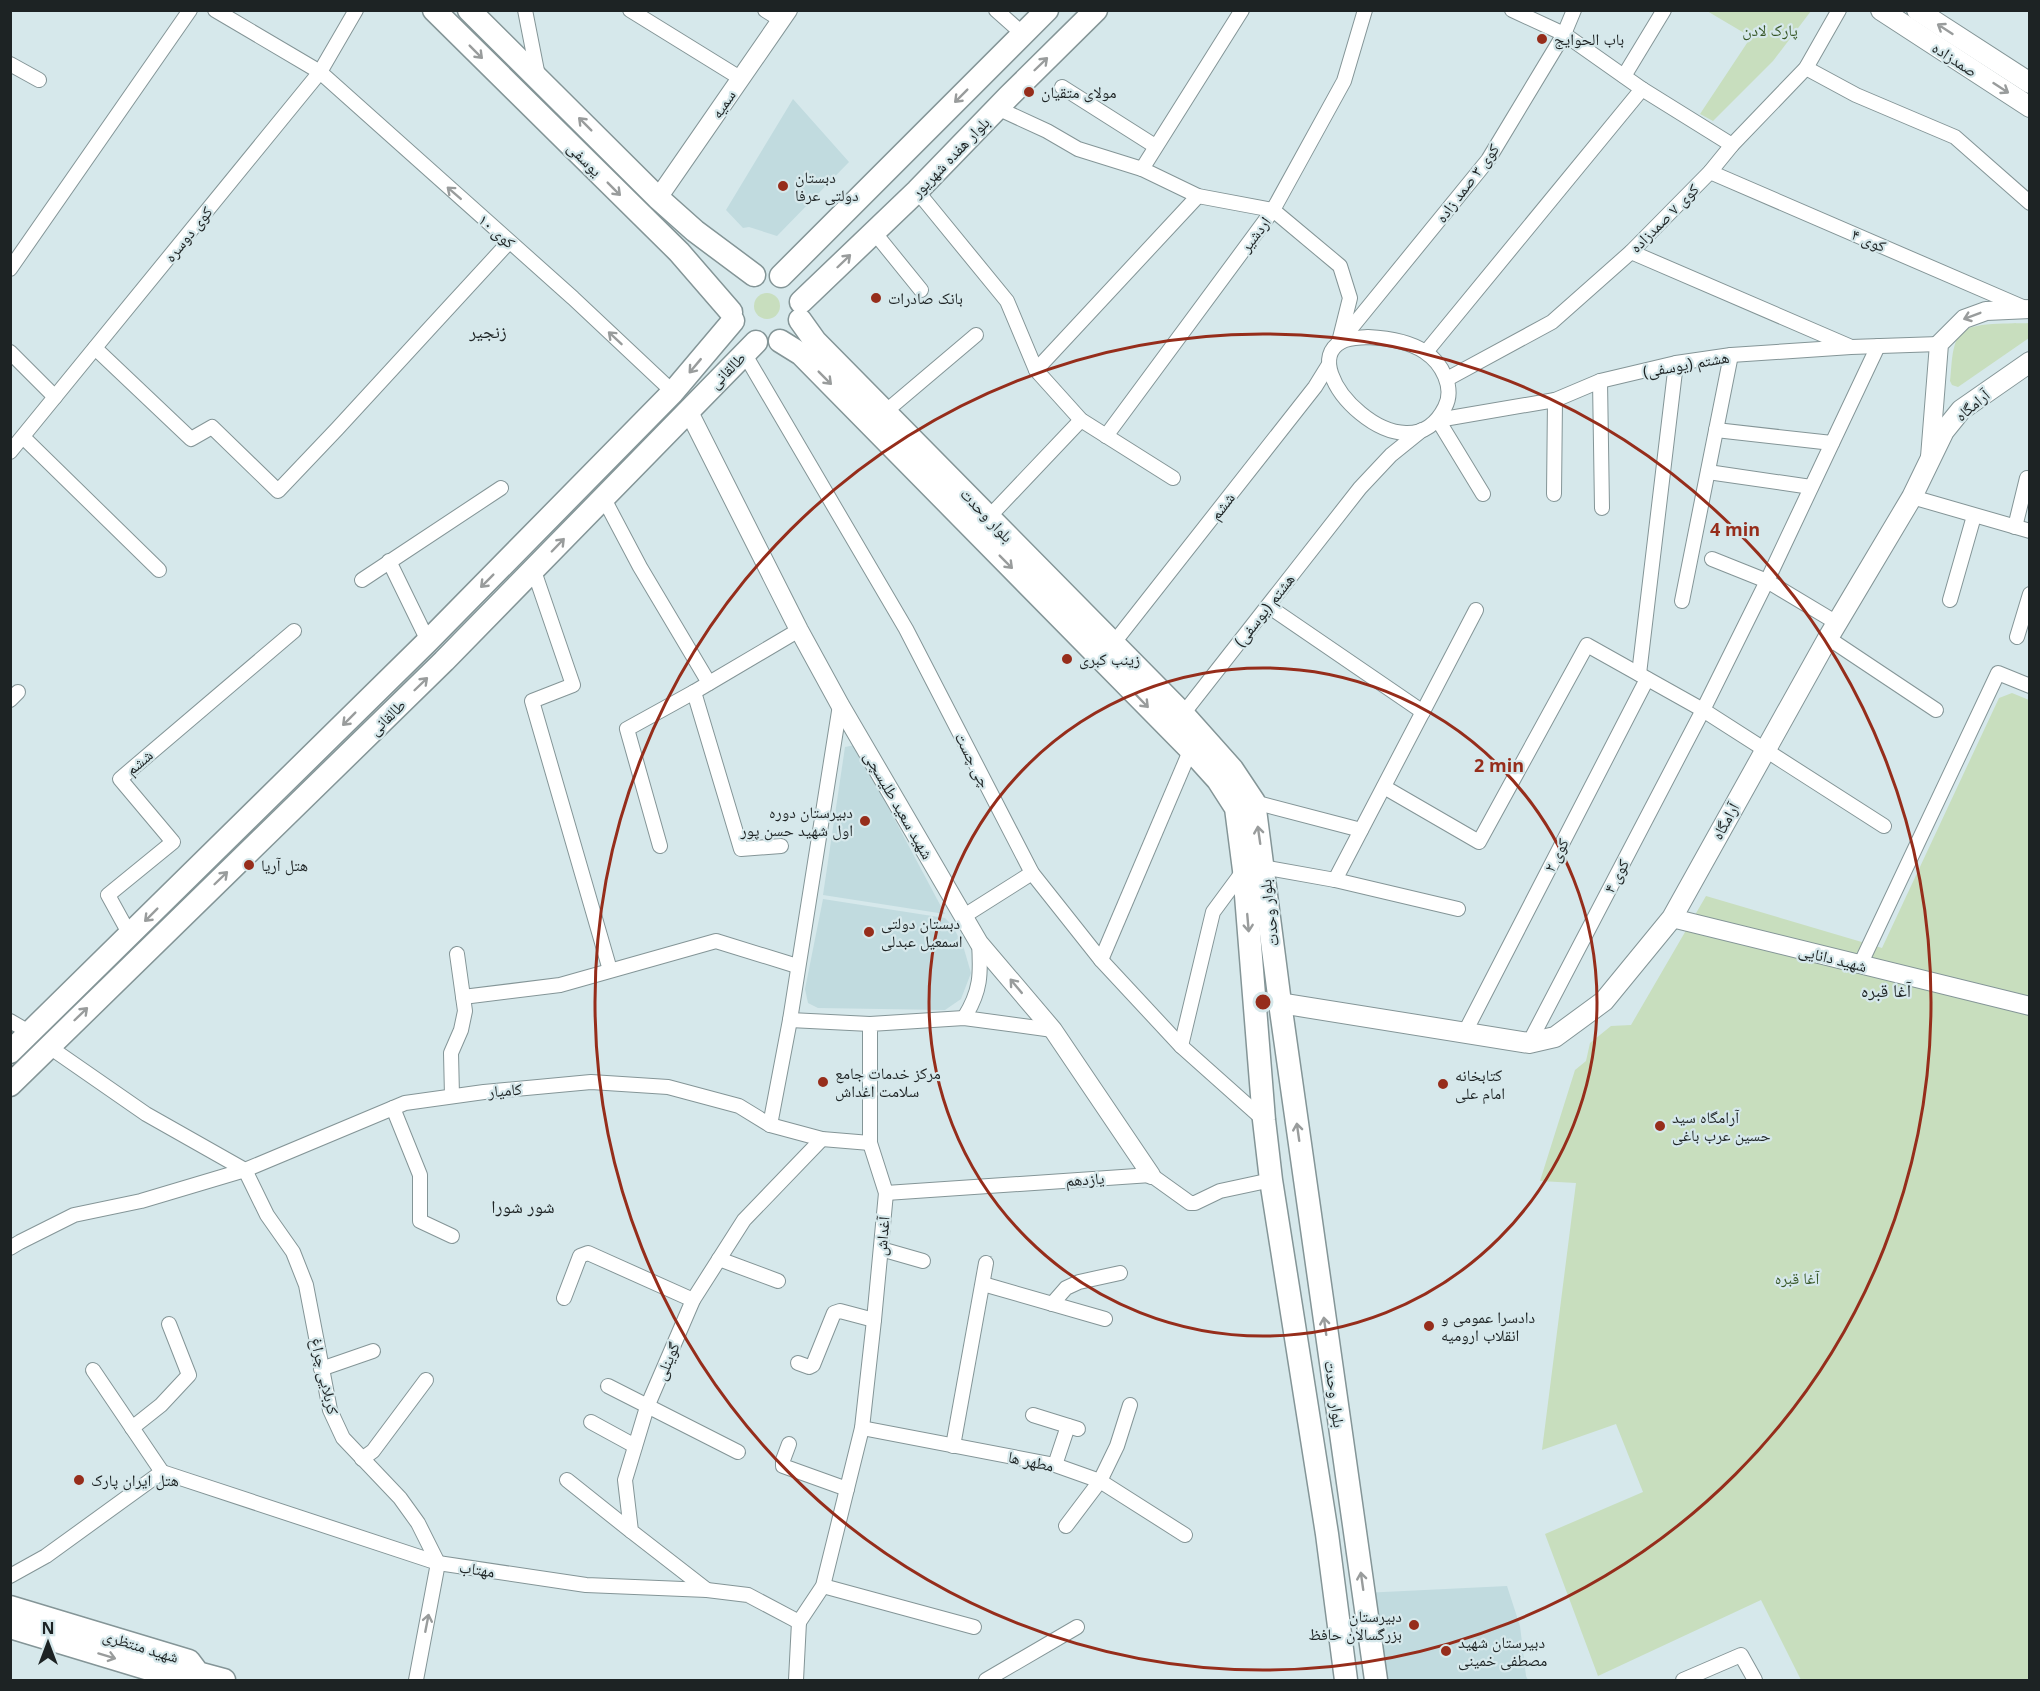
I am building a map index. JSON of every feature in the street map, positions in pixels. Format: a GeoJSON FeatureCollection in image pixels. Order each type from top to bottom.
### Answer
{"type":"FeatureCollection","features":[{"type":"Feature","properties":{"kind":"main road","name":"یوسفی"},"geometry":{"type":"LineString","coordinates":[[434,10],[679,252],[732,316]]}},
{"type":"Feature","properties":{"kind":"main road","name":"یوسفی"},"geometry":{"type":"LineString","coordinates":[[469,10],[658,198],[695,231],[754,275]]}},
{"type":"Feature","properties":{"kind":"main road","name":"بلوار هفده شهریور"},"geometry":{"type":"LineString","coordinates":[[781,276],[1047,10]]}},
{"type":"Feature","properties":{"kind":"main road","name":"بلوار هفده شهریور"},"geometry":{"type":"LineString","coordinates":[[800,311],[874,232],[1096,10]]}},
{"type":"Feature","properties":{"kind":"main road","name":"صمدزاده"},"geometry":{"type":"LineString","coordinates":[[1881,10],[2030,106]]}},
{"type":"Feature","properties":{"kind":"main road","name":"صمدزاده"},"geometry":{"type":"LineString","coordinates":[[1917,10],[2030,84]]}},
{"type":"Feature","properties":{"kind":"main road"},"geometry":{"type":"LineString","coordinates":[[985,73],[1003,102]]}},
{"type":"Feature","properties":{"kind":"main road"},"geometry":{"type":"LineString","coordinates":[[679,252],[695,231]]}},
{"type":"Feature","properties":{"kind":"main road"},"geometry":{"type":"LineString","coordinates":[[763,273],[781,276],[797,291],[800,311],[792,332],[780,341],[750,347],[732,316],[734,294],[739,286],[754,275],[763,273]]}},
{"type":"Feature","properties":{"kind":"main road","name":"بلوار وحدت"},"geometry":{"type":"LineString","coordinates":[[800,311],[815,341],[885,412],[982,524]]}},
{"type":"Feature","properties":{"kind":"main road","name":"طالقانی"},"geometry":{"type":"LineString","coordinates":[[10,1052],[20,1026],[130,935],[428,640],[672,392],[732,316]]}},
{"type":"Feature","properties":{"kind":"main road","name":"بلوار وحدت"},"geometry":{"type":"LineString","coordinates":[[780,341],[801,354],[982,524],[1196,742],[1232,769],[1254,802],[1254,868],[1264,1120],[1271,1180],[1327,1534],[1346,1680]]}},
{"type":"Feature","properties":{"kind":"main road","name":"طالقانی"},"geometry":{"type":"LineString","coordinates":[[10,1085],[436,670],[750,347]]}},
{"type":"Feature","properties":{"kind":"main road","name":"آرامگاه"},"geometry":{"type":"LineString","coordinates":[[1280,1003],[1529,1043],[1555,1037],[1604,1001],[1672,918],[1765,749],[1912,497],[1944,431],[1961,410],[2024,370]]}},
{"type":"Feature","properties":{"kind":"main road","name":"بلوار وحدت"},"geometry":{"type":"LineString","coordinates":[[1196,742],[1236,808],[1254,868],[1280,1003],[1376,1680]]}},
{"type":"Feature","properties":{"kind":"main road"},"geometry":{"type":"LineString","coordinates":[[20,1026],[48,1046]]}},
{"type":"Feature","properties":{"kind":"main road","name":"شهید منتظری"},"geometry":{"type":"LineString","coordinates":[[10,1607],[189,1661],[198,1673]]}},
{"type":"Feature","properties":{"kind":"main road","name":"شهید منتظری"},"geometry":{"type":"LineString","coordinates":[[10,1627],[182,1679],[198,1673],[224,1680]]}},
{"type":"Feature","properties":{"kind":"street"},"geometry":{"type":"LineString","coordinates":[[10,269],[190,10]]}},
{"type":"Feature","properties":{"kind":"street","name":"کوی ۱۰"},"geometry":{"type":"LineString","coordinates":[[215,10],[320,72],[573,298],[672,392]]}},
{"type":"Feature","properties":{"kind":"street"},"geometry":{"type":"LineString","coordinates":[[525,10],[538,77]]}},
{"type":"Feature","properties":{"kind":"street"},"geometry":{"type":"LineString","coordinates":[[630,10],[740,78]]}},
{"type":"Feature","properties":{"kind":"street"},"geometry":{"type":"LineString","coordinates":[[765,10],[785,15]]}},
{"type":"Feature","properties":{"kind":"street"},"geometry":{"type":"LineString","coordinates":[[996,10],[1023,34]]}},
{"type":"Feature","properties":{"kind":"street"},"geometry":{"type":"LineString","coordinates":[[1142,169],[1242,10]]}},
{"type":"Feature","properties":{"kind":"street","name":"اردشیر"},"geometry":{"type":"LineString","coordinates":[[1106,436],[1274,210],[1344,81],[1365,10]]}},
{"type":"Feature","properties":{"kind":"street"},"geometry":{"type":"LineString","coordinates":[[1512,10],[1564,34],[1642,89],[1732,145]]}},
{"type":"Feature","properties":{"kind":"street","name":"کوی ۳ صمد زاده"},"geometry":{"type":"LineString","coordinates":[[1339,342],[1488,160],[1564,34],[1574,10]]}},
{"type":"Feature","properties":{"kind":"street"},"geometry":{"type":"LineString","coordinates":[[1624,76],[1664,10]]}},
{"type":"Feature","properties":{"kind":"street","name":"کوی ۷ صمدزاده"},"geometry":{"type":"LineString","coordinates":[[1447,379],[1552,322],[1631,252],[1806,68],[1839,10]]}},
{"type":"Feature","properties":{"kind":"street","name":"کوی دوسره"},"geometry":{"type":"LineString","coordinates":[[10,452],[320,72],[354,11]]}},
{"type":"Feature","properties":{"kind":"street","name":"سمیه"},"geometry":{"type":"LineString","coordinates":[[658,198],[785,15]]}},
{"type":"Feature","properties":{"kind":"street"},"geometry":{"type":"LineString","coordinates":[[10,64],[39,80]]}},
{"type":"Feature","properties":{"kind":"street"},"geometry":{"type":"LineString","coordinates":[[1806,68],[1857,95],[1955,137],[2030,202]]}},
{"type":"Feature","properties":{"kind":"street"},"geometry":{"type":"LineString","coordinates":[[1062,87],[1155,146]]}},
{"type":"Feature","properties":{"kind":"street"},"geometry":{"type":"LineString","coordinates":[[1426,352],[1642,89]]}},
{"type":"Feature","properties":{"kind":"street"},"geometry":{"type":"LineString","coordinates":[[1003,102],[1078,150],[1142,169],[1198,196],[1274,210],[1340,266],[1350,298],[1339,342],[1331,351],[1328,366],[1346,400],[1363,417],[1379,427],[1401,433],[1422,430],[1438,420],[1447,404],[1447,379],[1440,367],[1426,352],[1386,338],[1350,338],[1339,342]]}},
{"type":"Feature","properties":{"kind":"street","name":"کوی ۴"},"geometry":{"type":"LineString","coordinates":[[1710,171],[2028,309]]}},
{"type":"Feature","properties":{"kind":"street"},"geometry":{"type":"LineString","coordinates":[[917,191],[1006,301],[1036,369],[1081,420],[1173,478]]}},
{"type":"Feature","properties":{"kind":"street"},"geometry":{"type":"LineString","coordinates":[[1036,369],[1198,196]]}},
{"type":"Feature","properties":{"kind":"street"},"geometry":{"type":"LineString","coordinates":[[874,232],[921,290]]}},
{"type":"Feature","properties":{"kind":"street"},"geometry":{"type":"LineString","coordinates":[[95,348],[191,439],[212,427],[278,491],[509,242]]}},
{"type":"Feature","properties":{"kind":"street"},"geometry":{"type":"LineString","coordinates":[[1631,252],[1851,347]]}},
{"type":"Feature","properties":{"kind":"street"},"geometry":{"type":"LineString","coordinates":[[1930,457],[1939,344],[1964,319],[1986,311],[2028,309]]}},
{"type":"Feature","properties":{"kind":"street"},"geometry":{"type":"LineString","coordinates":[[885,412],[976,335]]}},
{"type":"Feature","properties":{"kind":"street","name":"هشتم (یوسفی)"},"geometry":{"type":"LineString","coordinates":[[1438,420],[1555,400],[1600,381],[1676,363],[1731,355],[1939,344]]}},
{"type":"Feature","properties":{"kind":"street","name":"کوی ۴"},"geometry":{"type":"LineString","coordinates":[[1529,1043],[1703,710],[1878,346]]}},
{"type":"Feature","properties":{"kind":"street","name":"چی چست"},"geometry":{"type":"LineString","coordinates":[[750,347],[906,629],[1032,873],[1101,960],[1181,1046],[1264,1120]]}},
{"type":"Feature","properties":{"kind":"street"},"geometry":{"type":"LineString","coordinates":[[10,352],[55,397]]}},
{"type":"Feature","properties":{"kind":"street"},"geometry":{"type":"LineString","coordinates":[[1682,601],[1731,355]]}},
{"type":"Feature","properties":{"kind":"street"},"geometry":{"type":"LineString","coordinates":[[1643,676],[1676,363]]}},
{"type":"Feature","properties":{"kind":"street","name":"ششم"},"geometry":{"type":"LineString","coordinates":[[1107,651],[1315,387],[1328,366]]}},
{"type":"Feature","properties":{"kind":"street"},"geometry":{"type":"LineString","coordinates":[[1600,381],[1602,508]]}},
{"type":"Feature","properties":{"kind":"street"},"geometry":{"type":"LineString","coordinates":[[1554,494],[1555,400]]}},
{"type":"Feature","properties":{"kind":"street","name":"شهید سعید طلیسچی"},"geometry":{"type":"LineString","coordinates":[[688,410],[799,630],[840,705],[979,943],[1053,1030],[1151,1175]]}},
{"type":"Feature","properties":{"kind":"street"},"geometry":{"type":"LineString","coordinates":[[982,524],[1081,420]]}},
{"type":"Feature","properties":{"kind":"street"},"geometry":{"type":"LineString","coordinates":[[1438,420],[1483,494]]}},
{"type":"Feature","properties":{"kind":"street","name":"هشتم (یوسفی)"},"geometry":{"type":"LineString","coordinates":[[1177,722],[1360,488],[1391,455],[1422,430]]}},
{"type":"Feature","properties":{"kind":"street"},"geometry":{"type":"LineString","coordinates":[[1716,430],[1832,443]]}},
{"type":"Feature","properties":{"kind":"street"},"geometry":{"type":"LineString","coordinates":[[23,437],[159,570]]}},
{"type":"Feature","properties":{"kind":"street"},"geometry":{"type":"LineString","coordinates":[[1708,471],[1811,487]]}},
{"type":"Feature","properties":{"kind":"street"},"geometry":{"type":"LineString","coordinates":[[2015,527],[2027,478]]}},
{"type":"Feature","properties":{"kind":"street"},"geometry":{"type":"LineString","coordinates":[[362,580],[501,488]]}},
{"type":"Feature","properties":{"kind":"street"},"geometry":{"type":"LineString","coordinates":[[603,497],[640,567],[709,683]]}},
{"type":"Feature","properties":{"kind":"street"},"geometry":{"type":"LineString","coordinates":[[1912,497],[2030,531]]}},
{"type":"Feature","properties":{"kind":"street"},"geometry":{"type":"LineString","coordinates":[[1950,600],[1974,516]]}},
{"type":"Feature","properties":{"kind":"street"},"geometry":{"type":"LineString","coordinates":[[1712,559],[1767,581],[1936,710]]}},
{"type":"Feature","properties":{"kind":"street"},"geometry":{"type":"LineString","coordinates":[[389,561],[428,640]]}},
{"type":"Feature","properties":{"kind":"street"},"geometry":{"type":"LineString","coordinates":[[534,570],[573,685],[532,701],[610,970]]}},
{"type":"Feature","properties":{"kind":"street"},"geometry":{"type":"LineString","coordinates":[[2018,637],[2030,594]]}},
{"type":"Feature","properties":{"kind":"street"},"geometry":{"type":"LineString","coordinates":[[1268,606],[1423,712]]}},
{"type":"Feature","properties":{"kind":"street"},"geometry":{"type":"LineString","coordinates":[[1335,880],[1476,610]]}},
{"type":"Feature","properties":{"kind":"street"},"geometry":{"type":"LineString","coordinates":[[660,846],[627,729],[799,630]]}},
{"type":"Feature","properties":{"kind":"street","name":"ششم"},"geometry":{"type":"LineString","coordinates":[[130,935],[108,895],[173,842],[120,779],[294,631]]}},
{"type":"Feature","properties":{"kind":"street"},"geometry":{"type":"LineString","coordinates":[[1384,788],[1479,842],[1587,645],[1703,710],[1884,826]]}},
{"type":"Feature","properties":{"kind":"street"},"geometry":{"type":"LineString","coordinates":[[1860,965],[1998,673],[2030,686]]}},
{"type":"Feature","properties":{"kind":"street","name":"کوی ۲"},"geometry":{"type":"LineString","coordinates":[[1465,1032],[1643,676]]}},
{"type":"Feature","properties":{"kind":"street"},"geometry":{"type":"LineString","coordinates":[[694,692],[741,849],[781,846]]}},
{"type":"Feature","properties":{"kind":"street"},"geometry":{"type":"LineString","coordinates":[[770,1125],[790,1020],[840,705]]}},
{"type":"Feature","properties":{"kind":"street"},"geometry":{"type":"LineString","coordinates":[[1101,960],[1196,742]]}},
{"type":"Feature","properties":{"kind":"street"},"geometry":{"type":"LineString","coordinates":[[1254,802],[1362,830]]}},
{"type":"Feature","properties":{"kind":"street"},"geometry":{"type":"LineString","coordinates":[[1181,1046],[1213,912],[1254,868],[1335,880],[1458,909]]}},
{"type":"Feature","properties":{"kind":"street"},"geometry":{"type":"LineString","coordinates":[[964,916],[1032,873]]}},
{"type":"Feature","properties":{"kind":"street","name":"شهید دانایی"},"geometry":{"type":"LineString","coordinates":[[1672,918],[2030,1006]]}},
{"type":"Feature","properties":{"kind":"street"},"geometry":{"type":"LineString","coordinates":[[463,997],[560,986],[716,941],[797,966]]}},
{"type":"Feature","properties":{"kind":"street"},"geometry":{"type":"LineString","coordinates":[[964,1018],[974,1001],[979,980],[979,943]]}},
{"type":"Feature","properties":{"kind":"street"},"geometry":{"type":"LineString","coordinates":[[452,1096],[451,1053],[461,1030],[465,1011],[457,954]]}},
{"type":"Feature","properties":{"kind":"street"},"geometry":{"type":"LineString","coordinates":[[790,1020],[870,1024],[964,1018],[1053,1030]]}},
{"type":"Feature","properties":{"kind":"street","name":"آغداش"},"geometry":{"type":"LineString","coordinates":[[799,1622],[823,1586],[862,1428],[886,1193],[870,1143],[870,1024]]}},
{"type":"Feature","properties":{"kind":"street"},"geometry":{"type":"LineString","coordinates":[[48,1046],[146,1114],[245,1170]]}},
{"type":"Feature","properties":{"kind":"street","name":"کامیار"},"geometry":{"type":"LineString","coordinates":[[10,1248],[74,1215],[141,1201],[245,1170],[405,1103],[452,1096],[591,1082],[668,1087],[739,1106],[770,1125],[822,1139],[870,1143]]}},
{"type":"Feature","properties":{"kind":"street"},"geometry":{"type":"LineString","coordinates":[[393,1108],[420,1175],[420,1221],[452,1236]]}},
{"type":"Feature","properties":{"kind":"street","name":"گوینلی"},"geometry":{"type":"LineString","coordinates":[[631,1531],[625,1480],[647,1407],[693,1300],[744,1220],[822,1139]]}},
{"type":"Feature","properties":{"kind":"street","name":"کربلایی چراغ"},"geometry":{"type":"LineString","coordinates":[[245,1170],[267,1215],[293,1252],[306,1286],[330,1410],[343,1438],[400,1498],[418,1523],[438,1563]]}},
{"type":"Feature","properties":{"kind":"street"},"geometry":{"type":"LineString","coordinates":[[1151,1175],[1190,1203],[1195,1203],[1221,1191],[1271,1180]]}},
{"type":"Feature","properties":{"kind":"street","name":"یازدهم"},"geometry":{"type":"LineString","coordinates":[[886,1193],[1151,1175]]}},
{"type":"Feature","properties":{"kind":"street"},"geometry":{"type":"LineString","coordinates":[[881,1249],[923,1261]]}},
{"type":"Feature","properties":{"kind":"street"},"geometry":{"type":"LineString","coordinates":[[564,1298],[580,1256],[588,1253],[693,1300]]}},
{"type":"Feature","properties":{"kind":"street"},"geometry":{"type":"LineString","coordinates":[[719,1259],[778,1281]]}},
{"type":"Feature","properties":{"kind":"street"},"geometry":{"type":"LineString","coordinates":[[953,1446],[986,1263]]}},
{"type":"Feature","properties":{"kind":"street"},"geometry":{"type":"LineString","coordinates":[[1052,1304],[1066,1288],[1079,1282],[1120,1273]]}},
{"type":"Feature","properties":{"kind":"street"},"geometry":{"type":"LineString","coordinates":[[983,1284],[1105,1319]]}},
{"type":"Feature","properties":{"kind":"street"},"geometry":{"type":"LineString","coordinates":[[798,1363],[809,1367],[813,1365],[834,1313],[840,1311],[874,1320]]}},
{"type":"Feature","properties":{"kind":"street"},"geometry":{"type":"LineString","coordinates":[[132,1428],[160,1405],[189,1375],[169,1324]]}},
{"type":"Feature","properties":{"kind":"street"},"geometry":{"type":"LineString","coordinates":[[321,1369],[373,1351]]}},
{"type":"Feature","properties":{"kind":"street"},"geometry":{"type":"LineString","coordinates":[[10,1576],[46,1556],[162,1472],[93,1370]]}},
{"type":"Feature","properties":{"kind":"street"},"geometry":{"type":"LineString","coordinates":[[362,1459],[373,1451],[426,1380]]}},
{"type":"Feature","properties":{"kind":"street"},"geometry":{"type":"LineString","coordinates":[[608,1386],[738,1452]]}},
{"type":"Feature","properties":{"kind":"street"},"geometry":{"type":"LineString","coordinates":[[1066,1526],[1100,1481],[1117,1446],[1130,1405]]}},
{"type":"Feature","properties":{"kind":"street"},"geometry":{"type":"LineString","coordinates":[[1033,1415],[1073,1427],[1056,1465]]}},
{"type":"Feature","properties":{"kind":"street"},"geometry":{"type":"LineString","coordinates":[[591,1422],[635,1446]]}},
{"type":"Feature","properties":{"kind":"street","name":"مطهر ها"},"geometry":{"type":"LineString","coordinates":[[862,1428],[1056,1465],[1100,1481],[1185,1535]]}},
{"type":"Feature","properties":{"kind":"street"},"geometry":{"type":"LineString","coordinates":[[789,1444],[783,1466],[847,1489]]}},
{"type":"Feature","properties":{"kind":"street","name":"مهتاب"},"geometry":{"type":"LineString","coordinates":[[162,1472],[438,1563],[586,1586],[707,1590],[748,1595],[799,1622]]}},
{"type":"Feature","properties":{"kind":"street"},"geometry":{"type":"LineString","coordinates":[[567,1480],[707,1590]]}},
{"type":"Feature","properties":{"kind":"street"},"geometry":{"type":"LineString","coordinates":[[416,1680],[438,1563]]}},
{"type":"Feature","properties":{"kind":"street"},"geometry":{"type":"LineString","coordinates":[[823,1586],[974,1627]]}},
{"type":"Feature","properties":{"kind":"street"},"geometry":{"type":"LineString","coordinates":[[796,1680],[799,1622]]}},
{"type":"Feature","properties":{"kind":"street"},"geometry":{"type":"LineString","coordinates":[[986,1680],[1077,1626]]}},
{"type":"Feature","properties":{"kind":"street"},"geometry":{"type":"LineString","coordinates":[[1683,1680],[1741,1654],[1755,1680]]}},
{"type":"Feature","properties":{"kind":"shaded area","name":"دبستان دولتی عرفا"},"geometry":{"type":"Polygon","coordinates":[[[793,99],[849,162],[777,236],[749,227],[743,228],[726,210],[793,99]]]}},
{"type":"Feature","properties":{"kind":"shaded area","name":"دبیرستان دوره اول شهید حسن پور"},"geometry":{"type":"Polygon","coordinates":[[[855,745],[945,914],[823,895],[845,747],[855,745]]]}},
{"type":"Feature","properties":{"kind":"shaded area"},"geometry":{"type":"Polygon","coordinates":[[[823,899],[945,918],[953,926],[964,949],[971,973],[961,999],[945,1010],[818,1008],[808,1003],[805,989],[823,899]]]}},
{"type":"Feature","properties":{"kind":"shaded area","name":"دبیرستان شهید مصطفی خمینی"},"geometry":{"type":"Polygon","coordinates":[[[1507,1586],[1520,1626],[1528,1680],[1373,1680],[1363,1593],[1507,1586]]]}},
{"type":"Feature","properties":{"kind":"green space","name":"پارک لادن"},"geometry":{"type":"Polygon","coordinates":[[[1707,11],[1811,11],[1773,61],[1713,121],[1700,114],[1751,37],[1707,11]]]}},
{"type":"Feature","properties":{"kind":"green space"},"geometry":{"type":"Polygon","coordinates":[[[767,293],[776,297],[780,306],[776,315],[767,319],[758,315],[754,306],[758,297],[767,293]]]}},
{"type":"Feature","properties":{"kind":"green space"},"geometry":{"type":"Polygon","coordinates":[[[2029,323],[2029,338],[1958,387],[1952,385],[1950,381],[1953,350],[1960,334],[1972,327],[1982,325],[2029,323]]]}},
{"type":"Feature","properties":{"kind":"green space","name":"آغا قبره"},"geometry":{"type":"Polygon","coordinates":[[[2012,693],[2029,700],[2029,1680],[1801,1680],[1761,1600],[1598,1676],[1545,1534],[1643,1492],[1616,1424],[1542,1450],[1576,1183],[1540,1181],[1575,1070],[1586,1061],[1590,1043],[1611,1026],[1631,1025],[1706,896],[1882,948],[1999,698],[2012,693]]]}},
{"type":"Feature","properties":{"kind":"place","name":"باب الحوایج"},"geometry":{"type":"Point","coordinates":[1542,39]}},
{"type":"Feature","properties":{"kind":"place","name":"مولای متقیان"},"geometry":{"type":"Point","coordinates":[1029,92]}},
{"type":"Feature","properties":{"kind":"place","name":"دبستان دولتی عرفا"},"geometry":{"type":"Point","coordinates":[783,186]}},
{"type":"Feature","properties":{"kind":"place","name":"بانک صادرات"},"geometry":{"type":"Point","coordinates":[876,298]}},
{"type":"Feature","properties":{"kind":"place","name":"زینب کبری"},"geometry":{"type":"Point","coordinates":[1067,659]}},
{"type":"Feature","properties":{"kind":"place","name":"دبیرستان دوره اول شهید حسن پور"},"geometry":{"type":"Point","coordinates":[865,821]}},
{"type":"Feature","properties":{"kind":"place","name":"هتل آریا"},"geometry":{"type":"Point","coordinates":[249,865]}},
{"type":"Feature","properties":{"kind":"place","name":"دبستان دولتی اسمعیل عبدلی"},"geometry":{"type":"Point","coordinates":[869,932]}},
{"type":"Feature","properties":{"kind":"place","name":"مرکز خدمات جامع سلامت اغداش"},"geometry":{"type":"Point","coordinates":[823,1082]}},
{"type":"Feature","properties":{"kind":"place","name":"کتابخانه امام علی"},"geometry":{"type":"Point","coordinates":[1443,1084]}},
{"type":"Feature","properties":{"kind":"place","name":"آرامگاه سید حسین عرب باغی"},"geometry":{"type":"Point","coordinates":[1660,1126]}},
{"type":"Feature","properties":{"kind":"place","name":"دادسرا عمومی و انقلاب ارومیه"},"geometry":{"type":"Point","coordinates":[1429,1326]}},
{"type":"Feature","properties":{"kind":"place","name":"هتل ایران پارک"},"geometry":{"type":"Point","coordinates":[79,1480]}},
{"type":"Feature","properties":{"kind":"place","name":"دبیرستان بزرگسالان حافظ"},"geometry":{"type":"Point","coordinates":[1414,1625]}},
{"type":"Feature","properties":{"kind":"place","name":"دبیرستان شهید مصطفی خمینی"},"geometry":{"type":"Point","coordinates":[1446,1651]}},
{"type":"Feature","properties":{"kind":"district","name":"زنجیر"},"geometry":{"type":"Point","coordinates":[488,332]}},
{"type":"Feature","properties":{"kind":"district","name":"آغا قبره"},"geometry":{"type":"Point","coordinates":[1886,991]}},
{"type":"Feature","properties":{"kind":"district","name":"شور شورا"},"geometry":{"type":"Point","coordinates":[523,1207]}}]}
